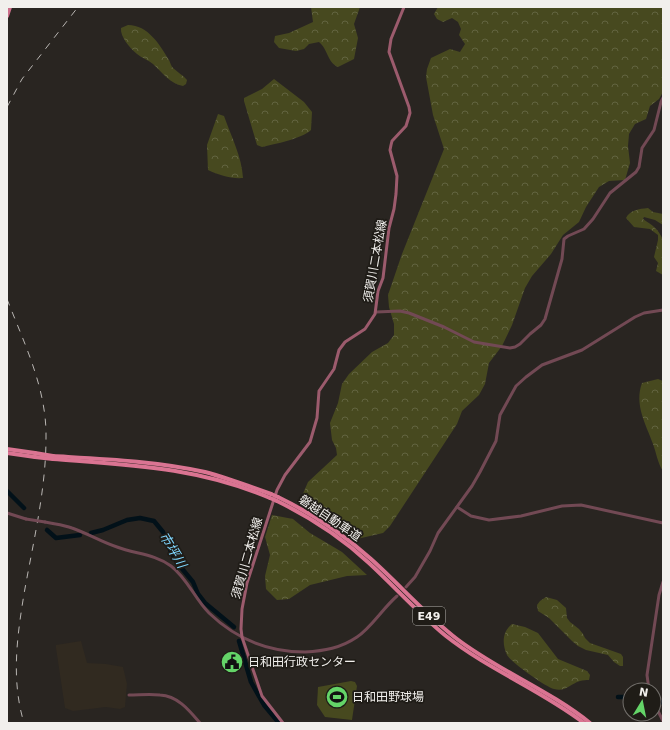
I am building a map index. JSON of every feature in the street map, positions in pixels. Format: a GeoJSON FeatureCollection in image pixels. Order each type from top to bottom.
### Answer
{"type":"FeatureCollection","features":[{"type":"Feature","properties":{"kind":"highway"},"geometry":{"type":"LineString","coordinates":[[7,16],[10,7]]}},
{"type":"Feature","properties":{"kind":"highway","name":"磐越自動車道"},"geometry":{"type":"LineString","coordinates":[[7,449],[53,458],[150,463],[189,469],[236,481],[277,499],[316,518],[353,544],[372,560],[432,618],[458,640],[496,665],[565,704],[590,723]]}},
{"type":"Feature","properties":{"kind":"highway","name":"磐越自動車道"},"geometry":{"type":"LineString","coordinates":[[7,453],[35,455]]}},
{"type":"Feature","properties":{"kind":"highway","name":"磐越自動車道"},"geometry":{"type":"LineString","coordinates":[[277,499],[322,526],[352,548],[424,616],[457,644],[483,661],[562,707],[584,723]]}},
{"type":"Feature","properties":{"kind":"main road","name":"須賀川二本松線"},"geometry":{"type":"LineString","coordinates":[[283,723],[262,696],[242,637],[242,609],[247,583],[277,490],[285,475],[310,442],[317,418],[319,391],[334,369],[338,350],[343,344],[365,329],[376,312],[376,301],[384,268],[389,228],[396,194],[397,176],[390,145],[406,126],[410,112],[389,52],[391,39],[404,7]]}},
{"type":"Feature","properties":{"kind":"street"},"geometry":{"type":"LineString","coordinates":[[376,312],[409,312],[480,344],[507,348],[513,348],[519,345],[541,325],[545,319],[562,259],[564,239],[582,230],[594,219],[610,194],[637,170],[641,152],[654,130],[663,98]]}},
{"type":"Feature","properties":{"kind":"street"},"geometry":{"type":"LineString","coordinates":[[406,587],[415,577],[430,552],[438,533],[472,486],[494,445],[498,434],[500,415],[519,383],[542,365],[582,350],[635,317],[644,313],[663,310]]}},
{"type":"Feature","properties":{"kind":"street"},"geometry":{"type":"LineString","coordinates":[[457,507],[471,516],[489,520],[521,516],[562,506],[581,505],[663,523]]}},
{"type":"Feature","properties":{"kind":"street"},"geometry":{"type":"LineString","coordinates":[[7,513],[26,519],[71,527],[118,548],[153,557],[165,563],[178,572],[209,613],[225,626],[259,646],[284,651],[329,650],[351,641],[361,634],[397,596]]}},
{"type":"Feature","properties":{"kind":"street"},"geometry":{"type":"LineString","coordinates":[[647,682],[659,596],[663,582]]}},
{"type":"Feature","properties":{"kind":"street"},"geometry":{"type":"LineString","coordinates":[[129,694],[160,694],[175,699],[190,711],[200,723]]}},
{"type":"Feature","properties":{"kind":"shaded area"},"geometry":{"type":"Polygon","coordinates":[[[81,641],[87,663],[123,667],[127,684],[125,707],[120,709],[106,707],[73,711],[65,708],[56,645],[81,641]]]}},
{"type":"Feature","properties":{"kind":"green space"},"geometry":{"type":"Polygon","coordinates":[[[311,7],[360,7],[354,24],[358,38],[354,59],[338,67],[334,65],[319,42],[309,44],[304,49],[296,51],[279,48],[274,42],[275,36],[289,33],[313,22],[311,7]]]}},
{"type":"Feature","properties":{"kind":"green space"},"geometry":{"type":"Polygon","coordinates":[[[438,7],[663,7],[663,92],[659,99],[650,106],[646,119],[635,124],[629,134],[628,146],[630,163],[625,180],[609,181],[599,187],[586,207],[579,222],[563,235],[551,254],[532,276],[525,288],[512,325],[502,346],[489,363],[485,384],[479,395],[462,411],[457,424],[390,526],[383,533],[357,539],[297,501],[302,496],[308,482],[337,455],[336,448],[332,440],[330,423],[338,403],[342,384],[349,374],[372,352],[388,343],[394,335],[394,324],[389,307],[388,295],[402,254],[444,149],[433,115],[426,77],[427,69],[431,58],[450,49],[460,52],[465,44],[459,35],[461,29],[458,22],[452,18],[443,22],[437,19],[434,14],[438,7]]]}},
{"type":"Feature","properties":{"kind":"green space"},"geometry":{"type":"Polygon","coordinates":[[[128,25],[142,28],[153,37],[162,48],[172,67],[187,80],[186,84],[183,86],[174,83],[153,64],[131,49],[124,39],[121,31],[121,28],[128,25]]]}},
{"type":"Feature","properties":{"kind":"green space"},"geometry":{"type":"Polygon","coordinates":[[[274,79],[304,102],[312,112],[311,130],[295,139],[262,147],[257,145],[244,98],[262,89],[274,79]]]}},
{"type":"Feature","properties":{"kind":"green space"},"geometry":{"type":"Polygon","coordinates":[[[218,114],[224,116],[238,154],[243,178],[234,178],[216,174],[208,170],[207,145],[218,114]]]}},
{"type":"Feature","properties":{"kind":"green space"},"geometry":{"type":"Polygon","coordinates":[[[648,208],[653,212],[663,214],[663,225],[655,220],[644,217],[643,219],[657,230],[663,240],[663,275],[656,271],[658,263],[654,257],[658,235],[650,229],[634,227],[626,218],[630,213],[638,209],[648,208]]]}},
{"type":"Feature","properties":{"kind":"green space"},"geometry":{"type":"Polygon","coordinates":[[[658,379],[663,381],[663,471],[644,422],[639,399],[642,383],[658,379]]]}},
{"type":"Feature","properties":{"kind":"green space"},"geometry":{"type":"Polygon","coordinates":[[[272,515],[293,519],[310,533],[342,552],[367,575],[347,576],[310,585],[289,599],[277,600],[266,589],[265,576],[270,555],[265,537],[272,515]]]}},
{"type":"Feature","properties":{"kind":"green space"},"geometry":{"type":"Polygon","coordinates":[[[546,597],[557,600],[566,608],[567,618],[579,629],[590,643],[621,654],[623,657],[623,666],[620,666],[614,662],[608,655],[586,650],[578,646],[549,618],[538,611],[537,605],[546,597]]]}},
{"type":"Feature","properties":{"kind":"green space"},"geometry":{"type":"Polygon","coordinates":[[[512,624],[525,627],[538,633],[558,659],[587,671],[590,675],[589,680],[583,680],[565,689],[558,690],[544,684],[529,674],[515,663],[505,651],[505,634],[512,624]]]}},
{"type":"Feature","properties":{"kind":"green space","name":"日和田野球場"},"geometry":{"type":"Polygon","coordinates":[[[351,681],[355,682],[357,686],[352,720],[325,717],[317,705],[318,687],[351,681]]]}},
{"type":"Feature","properties":{"kind":"waterway","name":"市坪川"},"geometry":{"type":"LineString","coordinates":[[7,491],[24,508]]}},
{"type":"Feature","properties":{"kind":"waterway","name":"市坪川"},"geometry":{"type":"LineString","coordinates":[[91,533],[103,530],[127,520],[140,518],[154,521],[163,532],[171,552],[179,565],[193,582],[198,594],[205,603],[234,627]]}},
{"type":"Feature","properties":{"kind":"waterway","name":"市坪川"},"geometry":{"type":"LineString","coordinates":[[47,530],[56,538],[80,535]]}},
{"type":"Feature","properties":{"kind":"waterway","name":"市坪川"},"geometry":{"type":"LineString","coordinates":[[239,641],[251,682],[264,705],[279,723]]}},
{"type":"Feature","properties":{"kind":"railway"},"geometry":{"type":"LineString","coordinates":[[7,107],[22,79],[78,7]]}},
{"type":"Feature","properties":{"kind":"railway"},"geometry":{"type":"LineString","coordinates":[[7,299],[39,384],[43,402],[46,438],[44,477],[17,642],[16,675],[20,707],[24,723]]}},
{"type":"Feature","properties":{"kind":"place","name":"日和田行政センター"},"geometry":{"type":"Point","coordinates":[232,662]}},
{"type":"Feature","properties":{"kind":"place","name":"日和田野球場"},"geometry":{"type":"Point","coordinates":[337,697]}}]}
